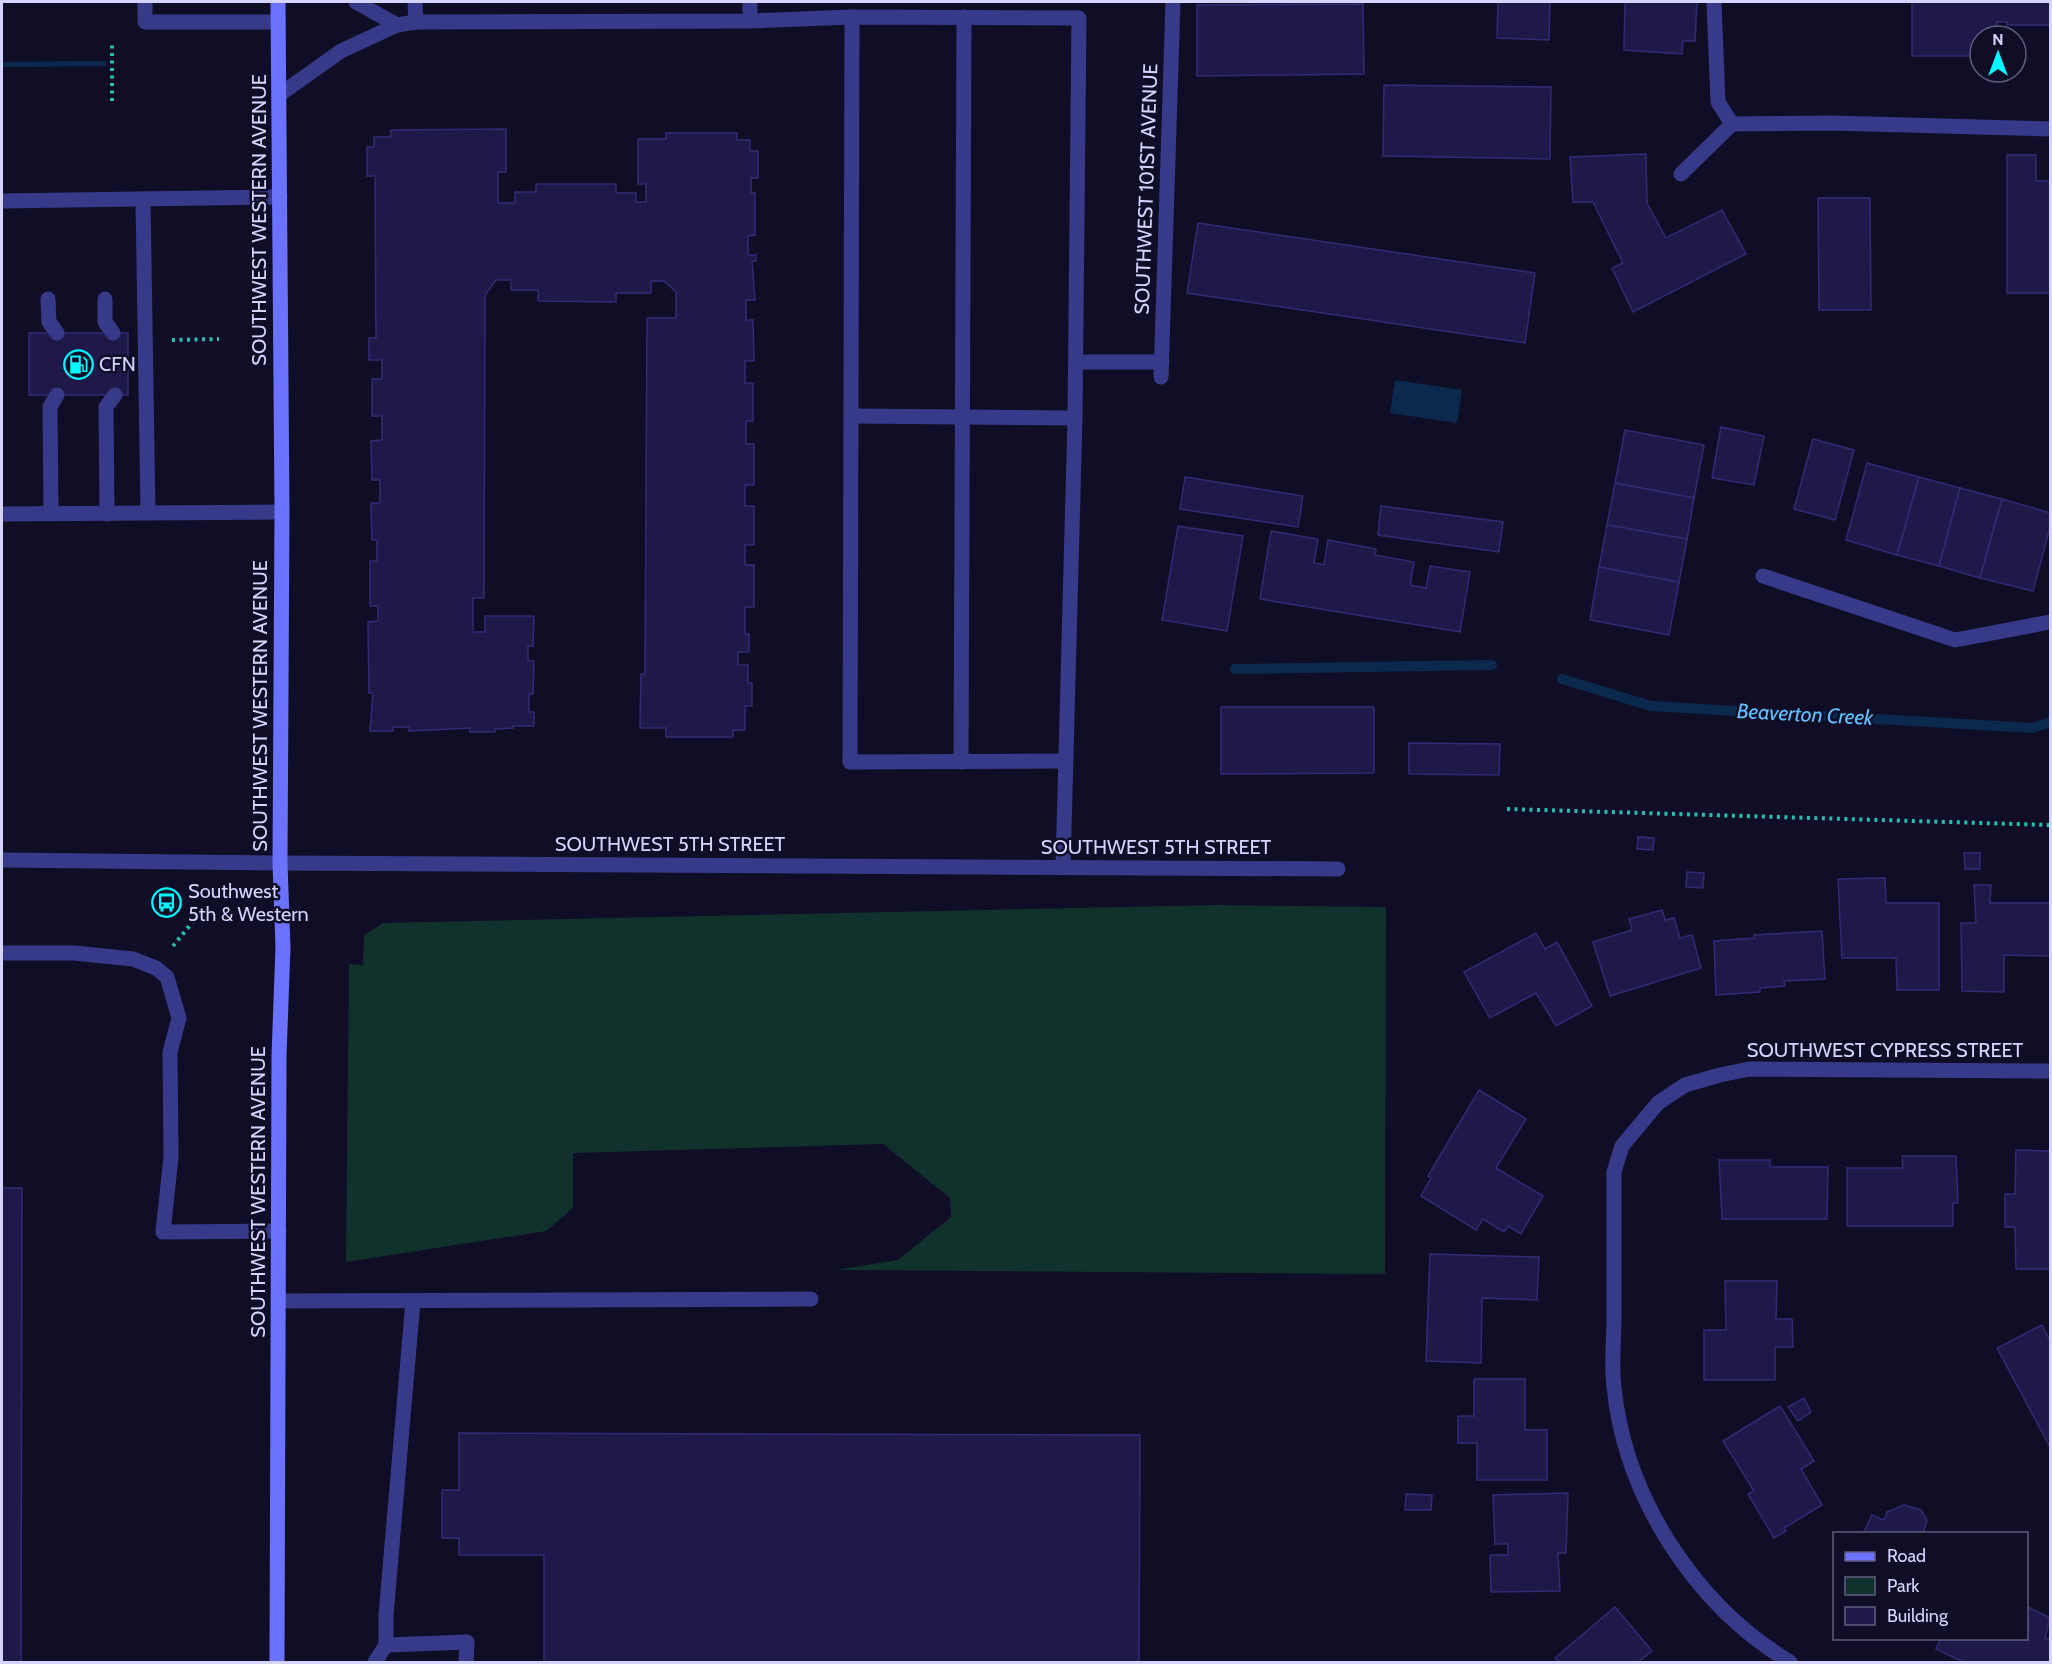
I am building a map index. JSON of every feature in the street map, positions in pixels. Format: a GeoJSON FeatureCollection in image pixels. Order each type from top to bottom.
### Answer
{"type":"FeatureCollection","features":[{"type":"Feature","properties":{"kind":"main road","name":"SOUTHWEST WESTERN AVENUE"},"geometry":{"type":"LineString","coordinates":[[278,2],[282,512],[280,862],[283,947],[278,1301],[278,1662]]}},
{"type":"Feature","properties":{"kind":"street"},"geometry":{"type":"LineString","coordinates":[[145,2],[145,22],[278,22]]}},
{"type":"Feature","properties":{"kind":"street"},"geometry":{"type":"LineString","coordinates":[[356,2],[398,25]]}},
{"type":"Feature","properties":{"kind":"street"},"geometry":{"type":"LineString","coordinates":[[416,2],[416,22]]}},
{"type":"Feature","properties":{"kind":"street"},"geometry":{"type":"LineString","coordinates":[[750,2],[750,21]]}},
{"type":"Feature","properties":{"kind":"street"},"geometry":{"type":"LineString","coordinates":[[1063,867],[1076,418],[1080,2]]}},
{"type":"Feature","properties":{"kind":"street","name":"SOUTHWEST 101ST AVENUE"},"geometry":{"type":"LineString","coordinates":[[1076,362],[1162,370],[1173,2]]}},
{"type":"Feature","properties":{"kind":"street"},"geometry":{"type":"LineString","coordinates":[[1714,3],[1719,102],[1732,124]]}},
{"type":"Feature","properties":{"kind":"street"},"geometry":{"type":"LineString","coordinates":[[279,95],[341,51],[398,25],[416,22],[750,21],[852,17],[1079,18]]}},
{"type":"Feature","properties":{"kind":"street"},"geometry":{"type":"LineString","coordinates":[[852,17],[850,762],[1065,761]]}},
{"type":"Feature","properties":{"kind":"street"},"geometry":{"type":"LineString","coordinates":[[961,762],[964,17]]}},
{"type":"Feature","properties":{"kind":"street"},"geometry":{"type":"LineString","coordinates":[[1680,174],[1732,124],[1844,123],[2050,129]]}},
{"type":"Feature","properties":{"kind":"street"},"geometry":{"type":"LineString","coordinates":[[2,201],[280,197]]}},
{"type":"Feature","properties":{"kind":"street"},"geometry":{"type":"LineString","coordinates":[[143,199],[148,513]]}},
{"type":"Feature","properties":{"kind":"street"},"geometry":{"type":"LineString","coordinates":[[48,299],[49,329]]}},
{"type":"Feature","properties":{"kind":"street"},"geometry":{"type":"LineString","coordinates":[[105,299],[105,329]]}},
{"type":"Feature","properties":{"kind":"street"},"geometry":{"type":"LineString","coordinates":[[49,399],[51,514]]}},
{"type":"Feature","properties":{"kind":"street"},"geometry":{"type":"LineString","coordinates":[[106,399],[107,514]]}},
{"type":"Feature","properties":{"kind":"street"},"geometry":{"type":"LineString","coordinates":[[851,416],[1076,418]]}},
{"type":"Feature","properties":{"kind":"street"},"geometry":{"type":"LineString","coordinates":[[2,514],[282,512]]}},
{"type":"Feature","properties":{"kind":"street"},"geometry":{"type":"LineString","coordinates":[[1763,576],[1955,640],[2050,622]]}},
{"type":"Feature","properties":{"kind":"street","name":"SOUTHWEST 5TH STREET"},"geometry":{"type":"LineString","coordinates":[[2,860],[1338,869]]}},
{"type":"Feature","properties":{"kind":"street"},"geometry":{"type":"LineString","coordinates":[[2,953],[74,952],[133,959],[156,968],[167,977],[179,1018],[170,1052],[171,1157],[163,1232],[279,1231]]}},
{"type":"Feature","properties":{"kind":"street","name":"SOUTHWEST CYPRESS STREET"},"geometry":{"type":"LineString","coordinates":[[1791,1662],[1771,1651],[1736,1622],[1695,1579],[1660,1527],[1638,1480],[1622,1428],[1614,1387],[1614,1172],[1622,1146],[1658,1103],[1685,1085],[1749,1069],[2050,1071]]}},
{"type":"Feature","properties":{"kind":"street"},"geometry":{"type":"LineString","coordinates":[[278,1301],[811,1299]]}},
{"type":"Feature","properties":{"kind":"street"},"geometry":{"type":"LineString","coordinates":[[375,1662],[386,1645],[386,1615],[413,1301]]}},
{"type":"Feature","properties":{"kind":"street"},"geometry":{"type":"LineString","coordinates":[[386,1645],[467,1642],[466,1662]]}},
{"type":"Feature","properties":{"kind":"path"},"geometry":{"type":"LineString","coordinates":[[112,43],[112,101]]}},
{"type":"Feature","properties":{"kind":"path"},"geometry":{"type":"LineString","coordinates":[[146,340],[219,339]]}},
{"type":"Feature","properties":{"kind":"path"},"geometry":{"type":"LineString","coordinates":[[1507,809],[2050,825]]}},
{"type":"Feature","properties":{"kind":"path"},"geometry":{"type":"LineString","coordinates":[[156,968],[196,918]]}},
{"type":"Feature","properties":{"kind":"green space"},"geometry":{"type":"Polygon","coordinates":[[[1217,905],[1386,907],[1385,1274],[836,1270],[898,1260],[951,1217],[950,1198],[883,1144],[573,1153],[573,1208],[546,1231],[346,1262],[349,964],[363,965],[364,935],[383,923],[1217,905]]]}},
{"type":"Feature","properties":{"kind":"water"},"geometry":{"type":"Polygon","coordinates":[[[106,61],[106,66],[2,67],[2,62],[106,61]]]}},
{"type":"Feature","properties":{"kind":"water"},"geometry":{"type":"Polygon","coordinates":[[[1395,380],[1462,390],[1457,423],[1390,413],[1395,380]]]}},
{"type":"Feature","properties":{"kind":"building"},"geometry":{"type":"Polygon","coordinates":[[[1498,2],[1550,2],[1549,40],[1497,38],[1498,2]]]}},
{"type":"Feature","properties":{"kind":"building"},"geometry":{"type":"Polygon","coordinates":[[[1625,2],[1697,2],[1695,41],[1683,41],[1682,54],[1624,50],[1625,2]]]}},
{"type":"Feature","properties":{"kind":"building"},"geometry":{"type":"Polygon","coordinates":[[[1912,2],[2050,2],[2050,25],[2007,24],[2007,22],[1968,24],[1968,56],[1912,56],[1912,2]]]}},
{"type":"Feature","properties":{"kind":"building"},"geometry":{"type":"Polygon","coordinates":[[[1363,4],[1364,74],[1197,76],[1197,5],[1363,4]]]}},
{"type":"Feature","properties":{"kind":"building"},"geometry":{"type":"Polygon","coordinates":[[[1384,85],[1551,87],[1550,159],[1383,156],[1384,85]]]}},
{"type":"Feature","properties":{"kind":"building"},"geometry":{"type":"Polygon","coordinates":[[[506,129],[506,172],[498,172],[498,203],[515,203],[515,192],[536,192],[536,184],[616,184],[616,193],[636,193],[636,202],[646,202],[646,184],[638,184],[638,139],[666,139],[666,133],[737,133],[737,140],[750,140],[750,151],[758,151],[758,178],[751,178],[751,193],[755,193],[755,235],[748,236],[748,255],[756,255],[756,261],[752,261],[755,300],[746,300],[746,320],[753,320],[754,361],[745,361],[745,383],[753,383],[753,421],[746,421],[746,444],[754,444],[754,485],[745,485],[745,506],[754,506],[754,545],[745,545],[745,565],[754,565],[754,607],[745,607],[745,634],[749,634],[749,652],[738,652],[738,665],[748,665],[748,683],[752,683],[752,706],[745,706],[745,730],[733,730],[733,737],[666,737],[666,728],[640,728],[641,674],[645,674],[647,318],[676,318],[676,292],[664,281],[651,281],[651,293],[616,293],[616,302],[538,301],[538,290],[511,290],[511,280],[496,280],[485,295],[484,598],[473,598],[473,632],[485,632],[485,616],[534,616],[533,646],[528,646],[528,661],[534,661],[533,694],[529,694],[529,712],[534,712],[534,726],[513,726],[513,728],[495,729],[495,732],[470,732],[470,728],[409,731],[409,727],[393,727],[393,731],[370,731],[373,693],[369,693],[368,622],[378,621],[378,606],[370,606],[370,561],[377,561],[377,540],[372,540],[371,503],[380,503],[380,480],[372,480],[371,441],[382,440],[382,416],[372,416],[372,379],[382,379],[382,360],[369,360],[369,338],[376,338],[375,176],[367,176],[367,147],[374,147],[374,137],[391,137],[391,130],[506,129]]]}},
{"type":"Feature","properties":{"kind":"building"},"geometry":{"type":"Polygon","coordinates":[[[1646,154],[1647,203],[1666,238],[1722,210],[1746,254],[1633,312],[1612,268],[1623,263],[1593,202],[1573,202],[1570,157],[1646,154]]]}},
{"type":"Feature","properties":{"kind":"building"},"geometry":{"type":"Polygon","coordinates":[[[2007,155],[2036,155],[2036,181],[2050,181],[2050,293],[2007,293],[2007,155]]]}},
{"type":"Feature","properties":{"kind":"building"},"geometry":{"type":"Polygon","coordinates":[[[1818,198],[1870,198],[1871,310],[1819,310],[1818,198]]]}},
{"type":"Feature","properties":{"kind":"building"},"geometry":{"type":"Polygon","coordinates":[[[1198,223],[1535,273],[1525,343],[1187,293],[1198,223]]]}},
{"type":"Feature","properties":{"kind":"building","name":"CFN"},"geometry":{"type":"Polygon","coordinates":[[[29,333],[128,333],[128,395],[29,395],[29,333]]]}},
{"type":"Feature","properties":{"kind":"building"},"geometry":{"type":"Polygon","coordinates":[[[1721,427],[1764,436],[1754,485],[1712,478],[1721,427]]]}},
{"type":"Feature","properties":{"kind":"building"},"geometry":{"type":"Polygon","coordinates":[[[1625,430],[1704,445],[1694,498],[1615,483],[1625,430]]]}},
{"type":"Feature","properties":{"kind":"building"},"geometry":{"type":"Polygon","coordinates":[[[1813,439],[1854,450],[1835,520],[1794,509],[1813,439]]]}},
{"type":"Feature","properties":{"kind":"building"},"geometry":{"type":"Polygon","coordinates":[[[1867,463],[1919,477],[1897,555],[1846,540],[1867,463]]]}},
{"type":"Feature","properties":{"kind":"building"},"geometry":{"type":"Polygon","coordinates":[[[1185,477],[1303,496],[1298,527],[1180,509],[1185,477]]]}},
{"type":"Feature","properties":{"kind":"building"},"geometry":{"type":"Polygon","coordinates":[[[1919,477],[1960,488],[1939,566],[1897,555],[1919,477]]]}},
{"type":"Feature","properties":{"kind":"building"},"geometry":{"type":"Polygon","coordinates":[[[1615,483],[1694,498],[1687,539],[1607,525],[1615,483]]]}},
{"type":"Feature","properties":{"kind":"building"},"geometry":{"type":"Polygon","coordinates":[[[1960,488],[2002,499],[1980,578],[1939,566],[1960,488]]]}},
{"type":"Feature","properties":{"kind":"building"},"geometry":{"type":"Polygon","coordinates":[[[2002,499],[2050,513],[2050,527],[2033,591],[1980,578],[2002,499]]]}},
{"type":"Feature","properties":{"kind":"building"},"geometry":{"type":"Polygon","coordinates":[[[1381,506],[1503,522],[1499,552],[1378,535],[1381,506]]]}},
{"type":"Feature","properties":{"kind":"building"},"geometry":{"type":"Polygon","coordinates":[[[1607,525],[1687,539],[1679,582],[1599,567],[1607,525]]]}},
{"type":"Feature","properties":{"kind":"building"},"geometry":{"type":"Polygon","coordinates":[[[1178,526],[1243,536],[1227,631],[1162,620],[1178,526]]]}},
{"type":"Feature","properties":{"kind":"building"},"geometry":{"type":"Polygon","coordinates":[[[1271,531],[1318,539],[1314,563],[1324,565],[1328,540],[1376,549],[1375,555],[1414,562],[1410,585],[1426,588],[1430,566],[1470,572],[1460,632],[1260,599],[1271,531]]]}},
{"type":"Feature","properties":{"kind":"building"},"geometry":{"type":"Polygon","coordinates":[[[1599,567],[1679,582],[1669,635],[1590,620],[1599,567]]]}},
{"type":"Feature","properties":{"kind":"building"},"geometry":{"type":"Polygon","coordinates":[[[1221,707],[1374,707],[1374,773],[1221,774],[1221,707]]]}},
{"type":"Feature","properties":{"kind":"building"},"geometry":{"type":"Polygon","coordinates":[[[1409,743],[1500,744],[1499,775],[1409,774],[1409,743]]]}},
{"type":"Feature","properties":{"kind":"building"},"geometry":{"type":"Polygon","coordinates":[[[1638,837],[1654,838],[1653,850],[1637,849],[1638,837]]]}},
{"type":"Feature","properties":{"kind":"building"},"geometry":{"type":"Polygon","coordinates":[[[1964,853],[1980,853],[1980,869],[1965,869],[1964,853]]]}},
{"type":"Feature","properties":{"kind":"building"},"geometry":{"type":"Polygon","coordinates":[[[1687,872],[1704,873],[1703,888],[1686,887],[1687,872]]]}},
{"type":"Feature","properties":{"kind":"building"},"geometry":{"type":"Polygon","coordinates":[[[1885,878],[1886,903],[1939,903],[1939,990],[1897,990],[1896,958],[1842,958],[1838,879],[1885,878]]]}},
{"type":"Feature","properties":{"kind":"building"},"geometry":{"type":"Polygon","coordinates":[[[1974,885],[1991,885],[1990,903],[2050,903],[2050,956],[2004,955],[2004,992],[1962,991],[1961,923],[1976,923],[1974,885]]]}},
{"type":"Feature","properties":{"kind":"building"},"geometry":{"type":"Polygon","coordinates":[[[1662,910],[1665,920],[1674,918],[1680,938],[1692,935],[1701,968],[1610,996],[1593,942],[1632,930],[1629,919],[1662,910]]]}},
{"type":"Feature","properties":{"kind":"building"},"geometry":{"type":"Polygon","coordinates":[[[1822,931],[1825,979],[1784,981],[1785,986],[1760,988],[1760,992],[1716,995],[1714,941],[1754,938],[1754,935],[1822,931]]]}},
{"type":"Feature","properties":{"kind":"building"},"geometry":{"type":"Polygon","coordinates":[[[1536,933],[1545,949],[1557,942],[1592,1006],[1556,1026],[1536,993],[1490,1018],[1464,972],[1536,933]]]}},
{"type":"Feature","properties":{"kind":"building"},"geometry":{"type":"Polygon","coordinates":[[[1479,1090],[1526,1119],[1496,1168],[1543,1196],[1521,1234],[1508,1226],[1504,1232],[1483,1219],[1476,1230],[1421,1196],[1431,1178],[1428,1176],[1479,1090]]]}},
{"type":"Feature","properties":{"kind":"building"},"geometry":{"type":"Polygon","coordinates":[[[2016,1150],[2050,1151],[2050,1269],[2016,1269],[2015,1227],[2005,1227],[2005,1194],[2015,1194],[2016,1150]]]}},
{"type":"Feature","properties":{"kind":"building"},"geometry":{"type":"Polygon","coordinates":[[[1902,1156],[1956,1156],[1958,1203],[1953,1203],[1953,1226],[1847,1226],[1847,1168],[1903,1168],[1902,1156]]]}},
{"type":"Feature","properties":{"kind":"building"},"geometry":{"type":"Polygon","coordinates":[[[1719,1160],[1770,1160],[1770,1167],[1828,1167],[1827,1219],[1722,1219],[1719,1160]]]}},
{"type":"Feature","properties":{"kind":"building"},"geometry":{"type":"Polygon","coordinates":[[[2,1188],[22,1188],[21,1662],[2,1662],[2,1188]]]}},
{"type":"Feature","properties":{"kind":"building"},"geometry":{"type":"Polygon","coordinates":[[[1430,1254],[1539,1257],[1537,1300],[1482,1298],[1481,1363],[1426,1361],[1430,1254]]]}},
{"type":"Feature","properties":{"kind":"building"},"geometry":{"type":"Polygon","coordinates":[[[1725,1281],[1777,1281],[1776,1319],[1792,1319],[1793,1347],[1775,1347],[1775,1380],[1704,1380],[1704,1330],[1726,1330],[1725,1281]]]}},
{"type":"Feature","properties":{"kind":"building"},"geometry":{"type":"Polygon","coordinates":[[[2042,1325],[2050,1341],[2050,1447],[1997,1348],[2042,1325]]]}},
{"type":"Feature","properties":{"kind":"building"},"geometry":{"type":"Polygon","coordinates":[[[1474,1379],[1525,1379],[1525,1430],[1547,1430],[1547,1480],[1477,1480],[1477,1443],[1458,1443],[1458,1416],[1474,1416],[1474,1379]]]}},
{"type":"Feature","properties":{"kind":"building"},"geometry":{"type":"Polygon","coordinates":[[[1804,1398],[1811,1412],[1798,1421],[1788,1407],[1804,1398]]]}},
{"type":"Feature","properties":{"kind":"building"},"geometry":{"type":"Polygon","coordinates":[[[1780,1406],[1814,1461],[1801,1469],[1822,1505],[1784,1528],[1786,1531],[1774,1538],[1748,1494],[1754,1491],[1723,1441],[1780,1406]]]}},
{"type":"Feature","properties":{"kind":"building"},"geometry":{"type":"Polygon","coordinates":[[[459,1433],[1140,1435],[1139,1662],[544,1662],[544,1555],[459,1555],[459,1538],[442,1538],[442,1490],[459,1490],[459,1433]]]}},
{"type":"Feature","properties":{"kind":"building"},"geometry":{"type":"Polygon","coordinates":[[[1568,1493],[1566,1553],[1558,1553],[1560,1591],[1491,1592],[1490,1555],[1508,1555],[1508,1544],[1495,1544],[1493,1495],[1568,1493]]]}},
{"type":"Feature","properties":{"kind":"building"},"geometry":{"type":"Polygon","coordinates":[[[1406,1494],[1432,1495],[1431,1510],[1405,1510],[1406,1494]]]}},
{"type":"Feature","properties":{"kind":"building"},"geometry":{"type":"Polygon","coordinates":[[[1904,1505],[1921,1510],[1927,1520],[1924,1532],[1864,1532],[1872,1515],[1884,1520],[1887,1512],[1904,1505]]]}},
{"type":"Feature","properties":{"kind":"building"},"geometry":{"type":"Polygon","coordinates":[[[1615,1607],[1652,1651],[1638,1662],[1559,1662],[1555,1658],[1615,1607]]]}},
{"type":"Feature","properties":{"kind":"building"},"geometry":{"type":"Polygon","coordinates":[[[2028,1607],[2050,1618],[2045,1638],[2050,1640],[2050,1662],[1963,1662],[1936,1649],[1940,1640],[2028,1640],[2028,1607]]]}},
{"type":"Feature","properties":{"kind":"waterway","name":"Beaverton Creek"},"geometry":{"type":"LineString","coordinates":[[1235,669],[1492,665]]}},
{"type":"Feature","properties":{"kind":"waterway","name":"Beaverton Creek"},"geometry":{"type":"LineString","coordinates":[[1562,679],[1651,706],[2033,728],[2050,722]]}},
{"type":"Feature","properties":{"kind":"place","name":"CFN"},"geometry":{"type":"Point","coordinates":[78,364]}},
{"type":"Feature","properties":{"kind":"place","name":"Southwest 5th & Western"},"geometry":{"type":"Point","coordinates":[167,902]}}]}
